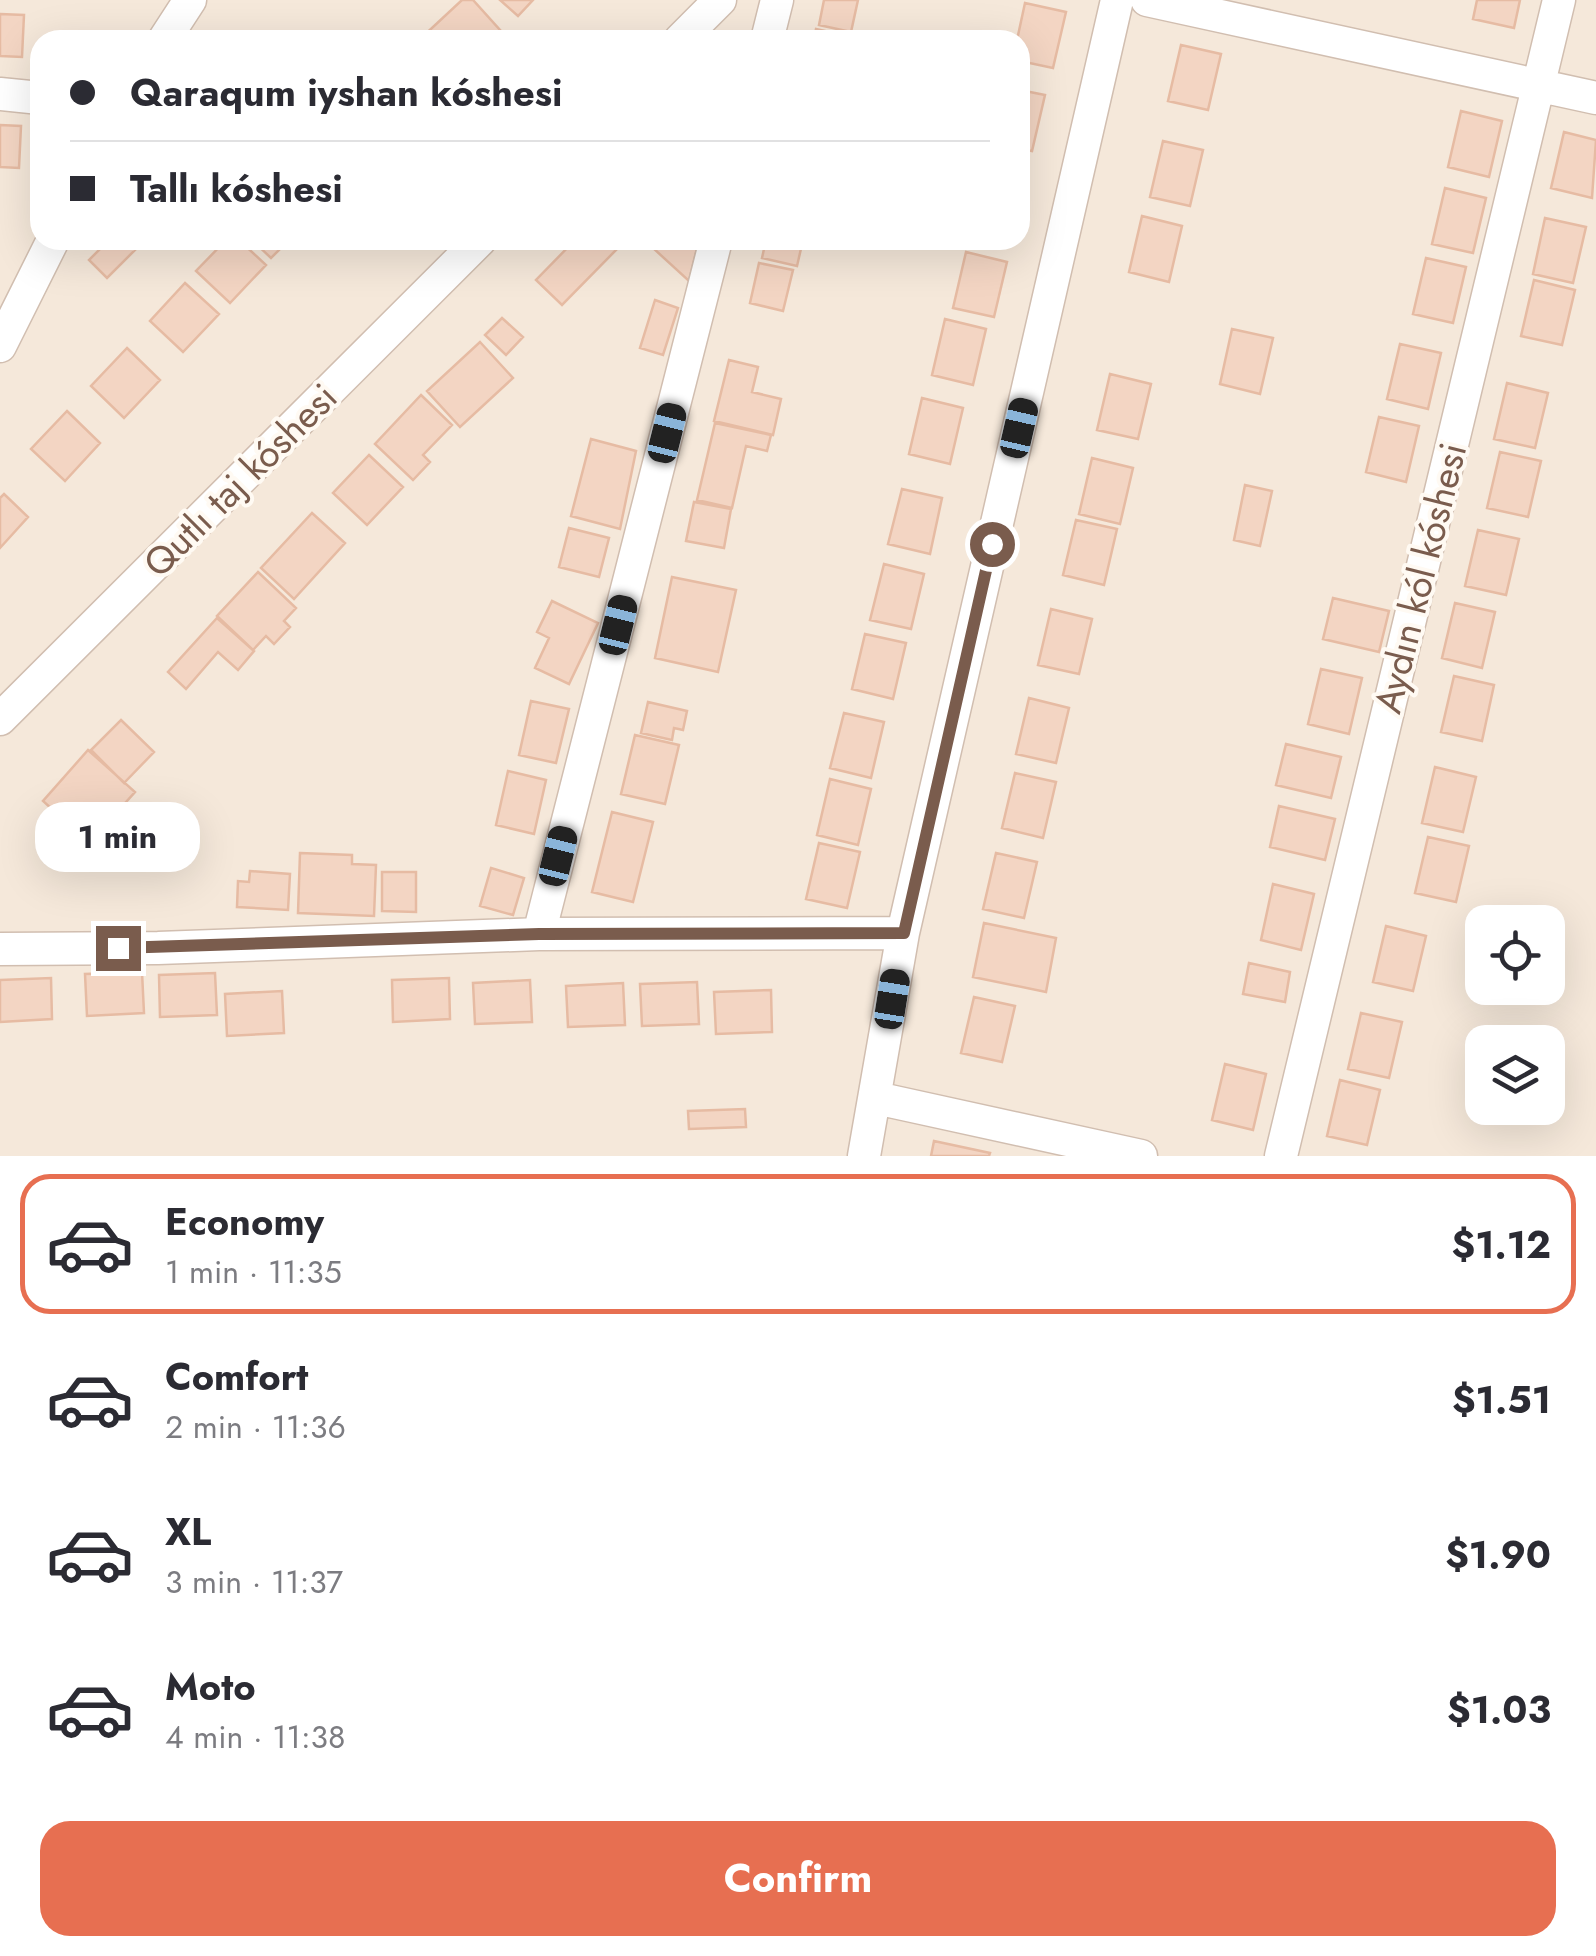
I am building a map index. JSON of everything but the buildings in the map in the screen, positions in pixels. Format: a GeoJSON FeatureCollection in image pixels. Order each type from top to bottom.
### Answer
{"type":"FeatureCollection","features":[{"type":"Feature","properties":{"kind":"street"},"geometry":{"type":"LineString","coordinates":[[170,30],[190,0]]}},
{"type":"Feature","properties":{"kind":"street"},"geometry":{"type":"LineString","coordinates":[[690,30],[720,0]]}},
{"type":"Feature","properties":{"kind":"street"},"geometry":{"type":"LineString","coordinates":[[770,30],[777,0]]}},
{"type":"Feature","properties":{"kind":"street"},"geometry":{"type":"LineString","coordinates":[[864,1156],[904,933],[1117,0]]}},
{"type":"Feature","properties":{"kind":"street"},"geometry":{"type":"LineString","coordinates":[[1147,0],[1596,98]]}},
{"type":"Feature","properties":{"kind":"street","name":"Aydın kól kóshesi"},"geometry":{"type":"LineString","coordinates":[[1281,1156],[1560,0]]}},
{"type":"Feature","properties":{"kind":"street"},"geometry":{"type":"LineString","coordinates":[[0,94],[30,97]]}},
{"type":"Feature","properties":{"kind":"street"},"geometry":{"type":"LineString","coordinates":[[0,346],[48,250]]}},
{"type":"Feature","properties":{"kind":"street","name":"Qutlı taj kóshesi"},"geometry":{"type":"LineString","coordinates":[[0,719],[470,250]]}},
{"type":"Feature","properties":{"kind":"street"},"geometry":{"type":"LineString","coordinates":[[539,934],[713,250]]}},
{"type":"Feature","properties":{"kind":"street"},"geometry":{"type":"LineString","coordinates":[[0,949],[539,934],[904,933]]}},
{"type":"Feature","properties":{"kind":"street"},"geometry":{"type":"LineString","coordinates":[[876,1098],[1140,1156]]}},
{"type":"Feature","properties":{"kind":"shaded area"},"geometry":{"type":"Polygon","coordinates":[[[0,0],[1596,0],[1596,1156],[0,1156],[0,0]]]}},
{"type":"Feature","properties":{"kind":"route"},"geometry":{"type":"LineString","coordinates":[[118,948],[539,934],[904,933],[992,544]]}}]}
